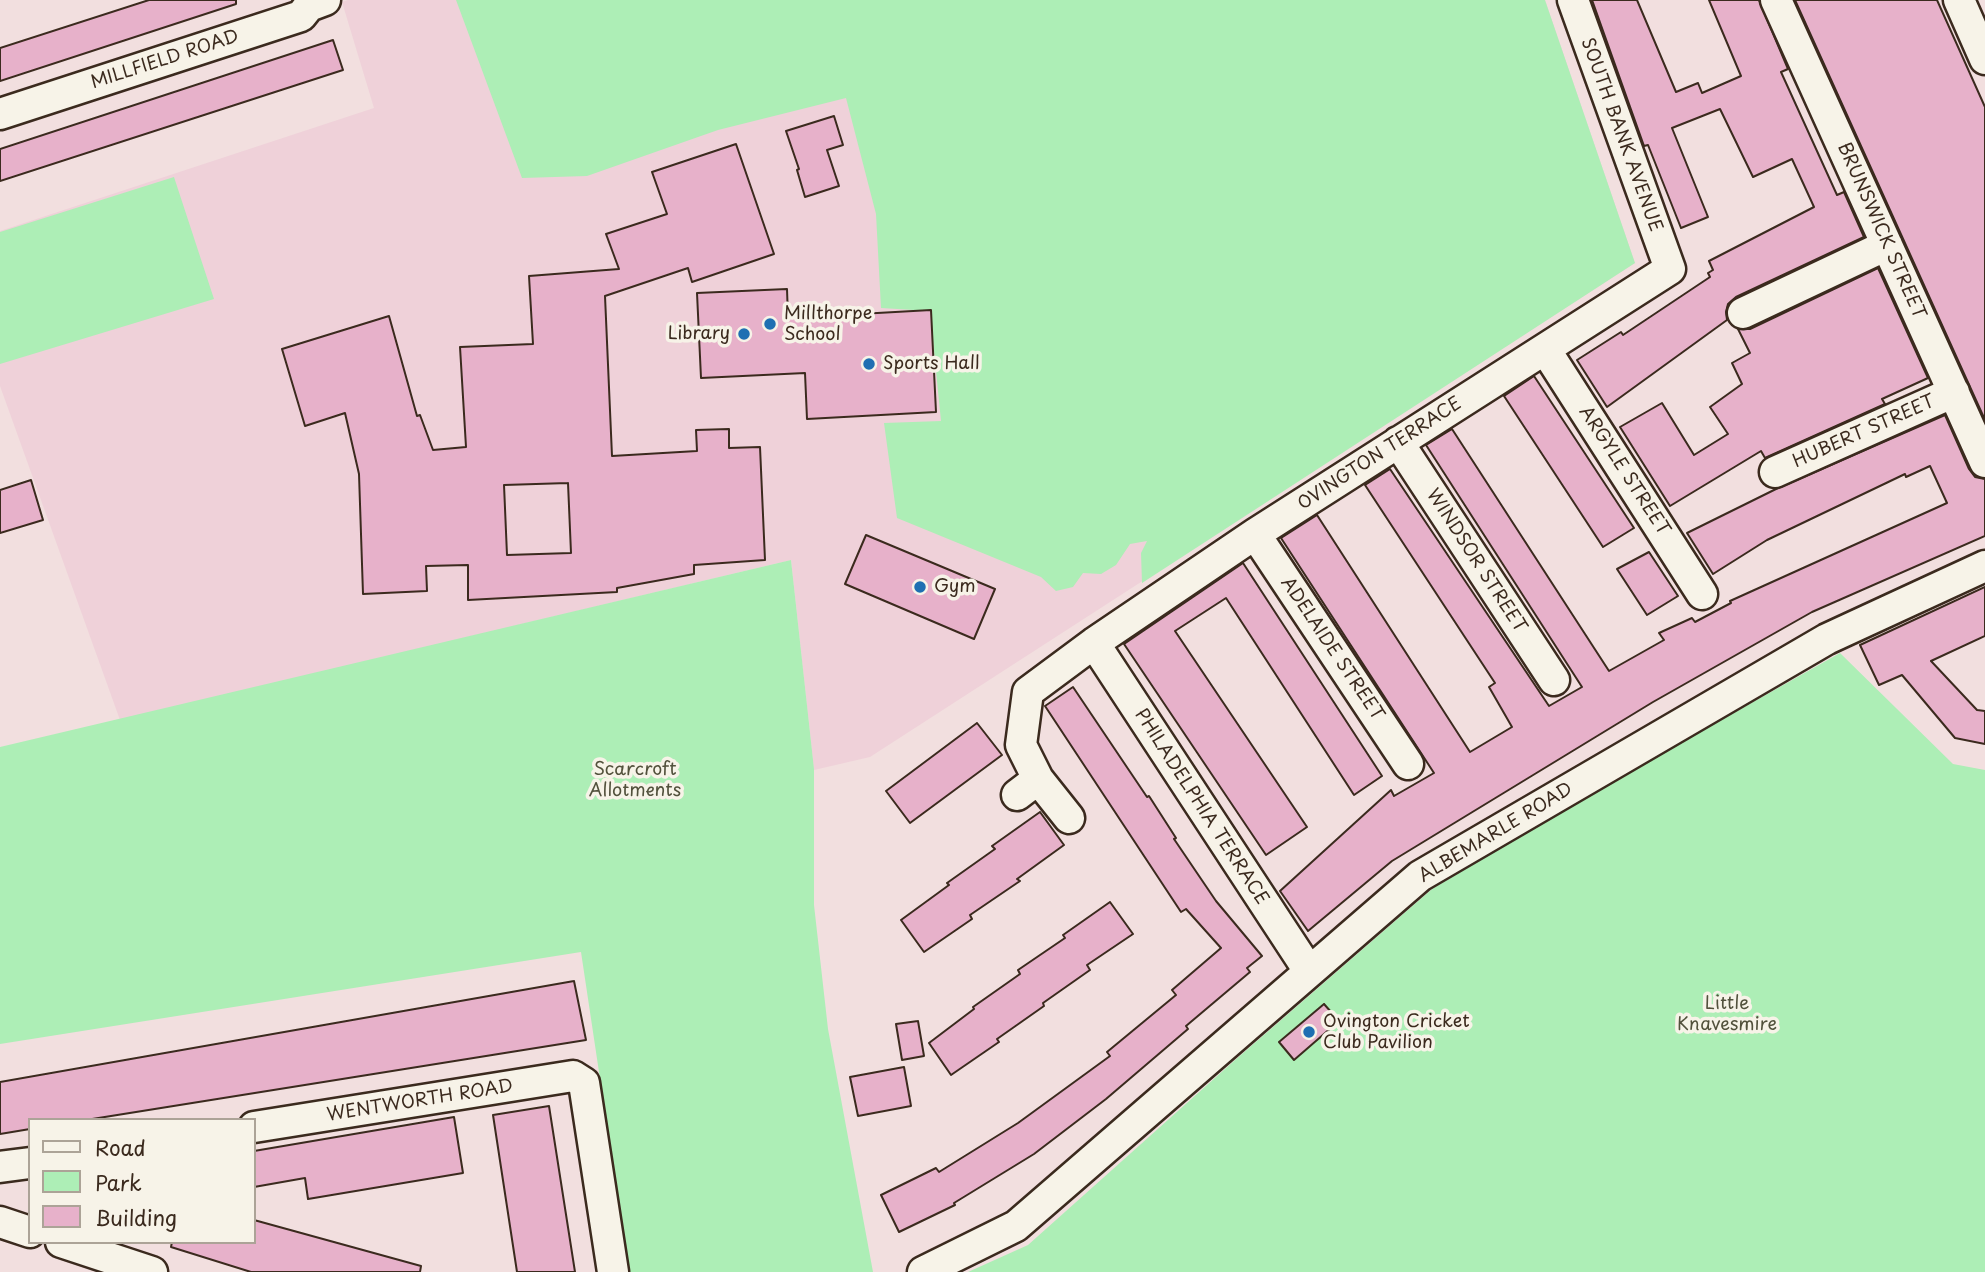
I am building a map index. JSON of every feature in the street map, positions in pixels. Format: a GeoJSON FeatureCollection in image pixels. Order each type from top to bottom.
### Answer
{"type":"FeatureCollection","features":[{"type":"Feature","properties":{"kind":"street","name":"MILLFIELD ROAD"},"geometry":{"type":"LineString","coordinates":[[0,114],[301,16],[309,6],[325,0]]}},
{"type":"Feature","properties":{"kind":"street","name":"SOUTH BANK AVENUE"},"geometry":{"type":"LineString","coordinates":[[1573,0],[1670,269]]}},
{"type":"Feature","properties":{"kind":"street","name":"BRUNSWICK STREET"},"geometry":{"type":"LineString","coordinates":[[1776,0],[1985,462]]}},
{"type":"Feature","properties":{"kind":"street"},"geometry":{"type":"LineString","coordinates":[[1959,0],[1985,59]]}},
{"type":"Feature","properties":{"kind":"street"},"geometry":{"type":"LineString","coordinates":[[1743,313],[1887,245]]}},
{"type":"Feature","properties":{"kind":"street","name":"OVINGTON TERRACE"},"geometry":{"type":"LineString","coordinates":[[1069,818],[1027,787],[1021,746],[1028,692],[1094,643],[1255,534],[1670,269]]}},
{"type":"Feature","properties":{"kind":"street","name":"ARGYLE STREET"},"geometry":{"type":"LineString","coordinates":[[1545,349],[1702,594]]}},
{"type":"Feature","properties":{"kind":"street","name":"HUBERT STREET"},"geometry":{"type":"LineString","coordinates":[[1775,472],[1954,392]]}},
{"type":"Feature","properties":{"kind":"street","name":"WINDSOR STREET"},"geometry":{"type":"LineString","coordinates":[[1398,442],[1554,680]]}},
{"type":"Feature","properties":{"kind":"street","name":"ADELAIDE STREET"},"geometry":{"type":"LineString","coordinates":[[1255,534],[1408,764]]}},
{"type":"Feature","properties":{"kind":"street","name":"ALBEMARLE ROAD"},"geometry":{"type":"LineString","coordinates":[[923,1272],[1016,1226],[1420,876],[1827,639],[1985,566]]}},
{"type":"Feature","properties":{"kind":"street","name":"PHILADELPHIA TERRACE"},"geometry":{"type":"LineString","coordinates":[[1094,643],[1308,971]]}},
{"type":"Feature","properties":{"kind":"street","name":"WENTWORTH ROAD"},"geometry":{"type":"LineString","coordinates":[[256,1127],[573,1076],[584,1083],[613,1272]]}},
{"type":"Feature","properties":{"kind":"street"},"geometry":{"type":"LineString","coordinates":[[0,1167],[28,1163]]}},
{"type":"Feature","properties":{"kind":"street"},"geometry":{"type":"LineString","coordinates":[[0,1222],[28,1231]]}},
{"type":"Feature","properties":{"kind":"street"},"geometry":{"type":"LineString","coordinates":[[67,1244],[152,1272]]}},
{"type":"Feature","properties":{"kind":"shaded area","name":"Millthorpe School"},"geometry":{"type":"Polygon","coordinates":[[[1545,0],[1635,263],[870,757],[814,770],[791,560],[120,720],[0,386],[0,231],[374,108],[342,2],[1545,0]]]}},
{"type":"Feature","properties":{"kind":"green space"},"geometry":{"type":"Polygon","coordinates":[[[456,0],[1545,0],[1635,263],[1142,583],[1141,553],[1147,541],[1130,544],[1116,565],[1101,574],[1083,573],[1073,587],[1056,591],[1041,577],[897,518],[884,423],[941,421],[930,311],[881,308],[876,214],[846,98],[718,130],[587,176],[522,178],[456,0]]]}},
{"type":"Feature","properties":{"kind":"green space"},"geometry":{"type":"Polygon","coordinates":[[[174,177],[214,299],[0,364],[0,232],[174,177]]]}},
{"type":"Feature","properties":{"kind":"green space","name":"Scarcroft Allotments"},"geometry":{"type":"Polygon","coordinates":[[[791,560],[814,769],[814,905],[828,1029],[873,1272],[629,1272],[581,952],[0,1044],[0,747],[791,560]]]}},
{"type":"Feature","properties":{"kind":"green space","name":"Little Knavesmire"},"geometry":{"type":"Polygon","coordinates":[[[1840,653],[1953,764],[1985,770],[1985,1272],[968,1272],[1028,1245],[1432,889],[1622,776],[1840,653]]]}},
{"type":"Feature","properties":{"kind":"building"},"geometry":{"type":"Polygon","coordinates":[[[149,0],[236,0],[236,4],[0,81],[0,48],[149,0]]]}},
{"type":"Feature","properties":{"kind":"building"},"geometry":{"type":"Polygon","coordinates":[[[1592,0],[1637,0],[1676,92],[1698,83],[1702,93],[1741,76],[1709,0],[1759,0],[1788,69],[1781,72],[1837,195],[1844,192],[1864,237],[1736,297],[1728,304],[1727,320],[1607,407],[1577,360],[1621,332],[1623,335],[1710,277],[1708,273],[1713,270],[1709,261],[1814,207],[1792,159],[1753,177],[1720,109],[1672,128],[1708,217],[1681,228],[1648,145],[1644,146],[1592,0]]]}},
{"type":"Feature","properties":{"kind":"building"},"geometry":{"type":"Polygon","coordinates":[[[1795,0],[1937,0],[1985,107],[1985,420],[1795,0]]]}},
{"type":"Feature","properties":{"kind":"building"},"geometry":{"type":"Polygon","coordinates":[[[333,40],[343,70],[0,181],[0,149],[333,40]]]}},
{"type":"Feature","properties":{"kind":"building"},"geometry":{"type":"Polygon","coordinates":[[[834,116],[843,145],[827,150],[839,186],[805,197],[786,131],[834,116]]]}},
{"type":"Feature","properties":{"kind":"building"},"geometry":{"type":"Polygon","coordinates":[[[736,144],[774,254],[692,282],[688,268],[605,296],[612,456],[697,451],[696,430],[729,429],[729,448],[760,447],[765,560],[694,565],[694,574],[617,588],[617,592],[468,600],[468,565],[426,566],[427,591],[363,594],[359,474],[345,413],[305,426],[282,349],[389,316],[417,416],[420,415],[433,450],[466,447],[460,347],[533,344],[529,276],[619,269],[606,234],[667,214],[652,172],[736,144]],[[568,483],[504,485],[507,555],[571,553],[568,483]]]}},
{"type":"Feature","properties":{"kind":"building"},"geometry":{"type":"Polygon","coordinates":[[[1878,268],[1928,378],[1882,399],[1885,404],[1765,458],[1761,451],[1670,506],[1620,427],[1662,403],[1694,455],[1728,434],[1710,407],[1742,384],[1732,363],[1750,353],[1738,329],[1750,329],[1878,268]]]}},
{"type":"Feature","properties":{"kind":"building","name":"Sports Hall"},"geometry":{"type":"Polygon","coordinates":[[[787,289],[788,318],[931,310],[936,412],[807,419],[805,373],[701,378],[697,293],[787,289]]]}},
{"type":"Feature","properties":{"kind":"building"},"geometry":{"type":"Polygon","coordinates":[[[1534,376],[1634,528],[1603,547],[1504,396],[1534,376]]]}},
{"type":"Feature","properties":{"kind":"building"},"geometry":{"type":"Polygon","coordinates":[[[1945,415],[1969,469],[1975,477],[1985,479],[1985,536],[1812,612],[1653,702],[1392,861],[1308,931],[1280,891],[1391,790],[1394,796],[1434,773],[1281,538],[1317,515],[1470,752],[1512,727],[1489,687],[1495,683],[1365,485],[1390,469],[1549,706],[1582,687],[1426,445],[1452,429],[1609,671],[1664,640],[1659,633],[1692,618],[1695,622],[1731,603],[1730,601],[1947,503],[1930,466],[1906,477],[1905,474],[1767,540],[1713,574],[1687,533],[1776,489],[1945,415]]]}},
{"type":"Feature","properties":{"kind":"building"},"geometry":{"type":"Polygon","coordinates":[[[31,480],[43,520],[0,533],[0,490],[31,480]]]}},
{"type":"Feature","properties":{"kind":"building","name":"Gym"},"geometry":{"type":"Polygon","coordinates":[[[866,535],[995,589],[974,639],[845,584],[866,535]]]}},
{"type":"Feature","properties":{"kind":"building"},"geometry":{"type":"Polygon","coordinates":[[[1649,552],[1678,596],[1647,615],[1617,569],[1649,552]]]}},
{"type":"Feature","properties":{"kind":"building"},"geometry":{"type":"Polygon","coordinates":[[[1243,563],[1382,776],[1354,795],[1226,598],[1175,631],[1307,827],[1266,855],[1124,644],[1243,563]]]}},
{"type":"Feature","properties":{"kind":"building"},"geometry":{"type":"Polygon","coordinates":[[[1985,587],[1985,636],[1931,661],[1977,710],[1985,711],[1985,744],[1955,738],[1902,675],[1879,685],[1860,645],[1985,587]]]}},
{"type":"Feature","properties":{"kind":"building"},"geometry":{"type":"Polygon","coordinates":[[[1073,687],[1147,797],[1149,796],[1216,901],[1262,956],[1247,968],[1250,972],[1186,1026],[1188,1029],[1106,1099],[1034,1154],[954,1203],[955,1205],[899,1232],[881,1195],[936,1168],[939,1172],[1018,1123],[1110,1056],[1107,1052],[1176,995],[1172,990],[1221,948],[1186,909],[1181,912],[1045,706],[1073,687]]]}},
{"type":"Feature","properties":{"kind":"building"},"geometry":{"type":"Polygon","coordinates":[[[977,723],[1002,755],[910,823],[886,791],[977,723]]]}},
{"type":"Feature","properties":{"kind":"building"},"geometry":{"type":"Polygon","coordinates":[[[1040,812],[1064,845],[1017,879],[1020,881],[970,915],[972,919],[924,952],[901,920],[995,849],[992,846],[1040,812]]]}},
{"type":"Feature","properties":{"kind":"building"},"geometry":{"type":"Polygon","coordinates":[[[1110,902],[1133,934],[1087,965],[1090,970],[997,1039],[999,1042],[951,1075],[929,1043],[974,1009],[973,1007],[1020,974],[1018,970],[1065,938],[1063,935],[1110,902]]]}},
{"type":"Feature","properties":{"kind":"building"},"geometry":{"type":"Polygon","coordinates":[[[574,981],[586,1040],[98,1118],[28,1118],[28,1129],[0,1134],[0,1082],[574,981]]]}},
{"type":"Feature","properties":{"kind":"building","name":"Ovington Cricket Club Pavilion"},"geometry":{"type":"Polygon","coordinates":[[[1324,1004],[1339,1021],[1294,1060],[1279,1042],[1324,1004]]]}},
{"type":"Feature","properties":{"kind":"building"},"geometry":{"type":"Polygon","coordinates":[[[918,1021],[924,1056],[902,1060],[896,1024],[918,1021]]]}},
{"type":"Feature","properties":{"kind":"building"},"geometry":{"type":"Polygon","coordinates":[[[904,1067],[911,1106],[858,1116],[850,1077],[904,1067]]]}},
{"type":"Feature","properties":{"kind":"building"},"geometry":{"type":"Polygon","coordinates":[[[549,1106],[575,1272],[517,1272],[493,1115],[549,1106]]]}},
{"type":"Feature","properties":{"kind":"building"},"geometry":{"type":"Polygon","coordinates":[[[454,1117],[463,1173],[308,1199],[305,1178],[256,1187],[256,1151],[454,1117]]]}},
{"type":"Feature","properties":{"kind":"building"},"geometry":{"type":"Polygon","coordinates":[[[256,1221],[421,1266],[420,1272],[251,1272],[171,1247],[172,1244],[256,1244],[256,1221]]]}},
{"type":"Feature","properties":{"kind":"place","name":"Millthorpe School"},"geometry":{"type":"Point","coordinates":[770,324]}},
{"type":"Feature","properties":{"kind":"place","name":"Library"},"geometry":{"type":"Point","coordinates":[744,334]}},
{"type":"Feature","properties":{"kind":"place","name":"Sports Hall"},"geometry":{"type":"Point","coordinates":[869,364]}},
{"type":"Feature","properties":{"kind":"place","name":"Gym"},"geometry":{"type":"Point","coordinates":[920,587]}},
{"type":"Feature","properties":{"kind":"place","name":"Ovington Cricket Club Pavilion"},"geometry":{"type":"Point","coordinates":[1309,1032]}}]}
